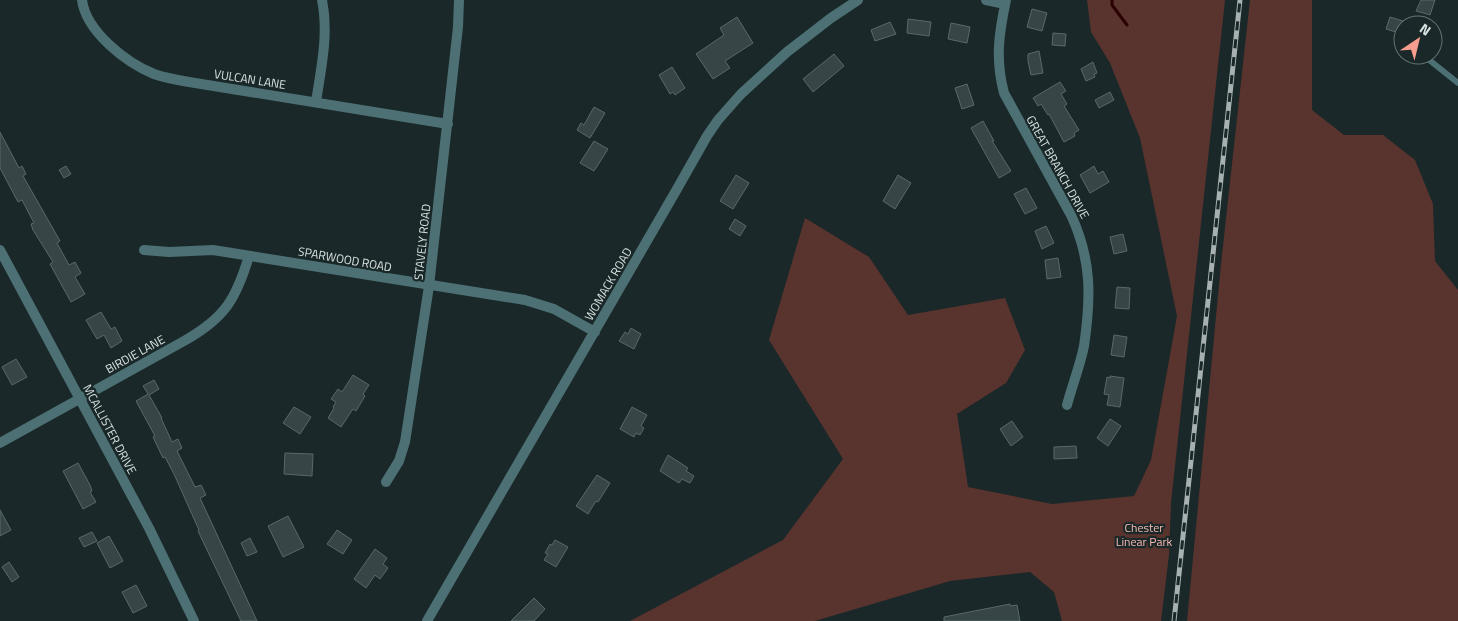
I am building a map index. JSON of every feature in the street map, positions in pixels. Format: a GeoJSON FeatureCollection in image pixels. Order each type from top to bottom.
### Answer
{"type":"FeatureCollection","features":[{"type":"Feature","properties":{"kind":"street","name":"VULCAN LANE"},"geometry":{"type":"LineString","coordinates":[[82,0],[88,17],[98,33],[110,46],[138,66],[154,74],[189,82],[448,124]]}},
{"type":"Feature","properties":{"kind":"street"},"geometry":{"type":"LineString","coordinates":[[316,102],[325,37],[325,17],[322,0]]}},
{"type":"Feature","properties":{"kind":"street","name":"STAVELY ROAD"},"geometry":{"type":"LineString","coordinates":[[386,482],[399,461],[405,442],[430,286],[458,27],[459,0]]}},
{"type":"Feature","properties":{"kind":"street","name":"WOMACK ROAD"},"geometry":{"type":"LineString","coordinates":[[427,621],[694,158],[718,120],[741,94],[787,52],[843,9],[858,0]]}},
{"type":"Feature","properties":{"kind":"street"},"geometry":{"type":"LineString","coordinates":[[986,0],[1006,2]]}},
{"type":"Feature","properties":{"kind":"street","name":"GREAT BRANCH DRIVE"},"geometry":{"type":"LineString","coordinates":[[1006,2],[999,35],[998,58],[1004,93],[1071,215],[1086,253],[1088,293],[1083,348],[1067,406]]}},
{"type":"Feature","properties":{"kind":"street","name":"MCALLISTER DRIVE"},"geometry":{"type":"LineString","coordinates":[[0,250],[149,528],[194,621]]}},
{"type":"Feature","properties":{"kind":"street","name":"SPARWOOD ROAD"},"geometry":{"type":"LineString","coordinates":[[144,250],[169,252],[213,250],[525,300],[554,309],[594,332]]}},
{"type":"Feature","properties":{"kind":"street","name":"BIRDIE LANE"},"geometry":{"type":"LineString","coordinates":[[0,443],[200,332],[212,323],[222,313],[237,292],[249,256]]}},
{"type":"Feature","properties":{"kind":"lane"},"geometry":{"type":"LineString","coordinates":[[1436,65],[1458,83]]}},
{"type":"Feature","properties":{"kind":"green space","name":"Chester Linear Park"},"geometry":{"type":"Polygon","coordinates":[[[1087,0],[1225,0],[1171,503],[1169,555],[1161,621],[1062,621],[1054,592],[1030,572],[950,581],[815,621],[630,621],[783,540],[843,459],[769,340],[805,218],[869,257],[908,315],[1005,298],[1025,350],[1006,383],[957,414],[968,487],[1052,504],[1134,496],[1151,460],[1177,316],[1140,138],[1110,63],[1091,32],[1087,0]]]}},
{"type":"Feature","properties":{"kind":"green space"},"geometry":{"type":"Polygon","coordinates":[[[1250,0],[1312,0],[1312,110],[1344,135],[1383,135],[1415,160],[1433,204],[1435,261],[1458,290],[1458,621],[1187,621],[1221,264],[1250,0]]]}},
{"type":"Feature","properties":{"kind":"building"},"geometry":{"type":"Polygon","coordinates":[[[1421,0],[1435,0],[1430,15],[1416,11],[1421,0]]]}},
{"type":"Feature","properties":{"kind":"building"},"geometry":{"type":"Polygon","coordinates":[[[1032,9],[1047,13],[1042,31],[1027,27],[1032,9]]]}},
{"type":"Feature","properties":{"kind":"building"},"geometry":{"type":"Polygon","coordinates":[[[737,17],[753,43],[725,61],[730,68],[713,79],[696,54],[724,35],[720,28],[737,17]]]}},
{"type":"Feature","properties":{"kind":"building"},"geometry":{"type":"Polygon","coordinates":[[[1390,17],[1393,18],[1393,31],[1386,29],[1390,17]]]}},
{"type":"Feature","properties":{"kind":"building"},"geometry":{"type":"Polygon","coordinates":[[[908,19],[931,22],[929,36],[907,33],[908,19]]]}},
{"type":"Feature","properties":{"kind":"building"},"geometry":{"type":"Polygon","coordinates":[[[890,22],[896,34],[875,41],[871,30],[890,22]]]}},
{"type":"Feature","properties":{"kind":"building"},"geometry":{"type":"Polygon","coordinates":[[[951,23],[970,27],[967,43],[948,39],[951,23]]]}},
{"type":"Feature","properties":{"kind":"building"},"geometry":{"type":"Polygon","coordinates":[[[1053,33],[1066,34],[1065,46],[1052,45],[1053,33]]]}},
{"type":"Feature","properties":{"kind":"building"},"geometry":{"type":"Polygon","coordinates":[[[1039,51],[1043,73],[1031,75],[1028,54],[1039,51]]]}},
{"type":"Feature","properties":{"kind":"building"},"geometry":{"type":"Polygon","coordinates":[[[834,54],[844,66],[813,92],[803,79],[834,54]]]}},
{"type":"Feature","properties":{"kind":"building"},"geometry":{"type":"Polygon","coordinates":[[[1093,62],[1097,73],[1094,74],[1095,77],[1086,81],[1081,69],[1093,62]]]}},
{"type":"Feature","properties":{"kind":"building"},"geometry":{"type":"Polygon","coordinates":[[[672,67],[685,88],[675,95],[673,92],[670,94],[659,75],[672,67]]]}},
{"type":"Feature","properties":{"kind":"building"},"geometry":{"type":"Polygon","coordinates":[[[1060,82],[1066,91],[1061,94],[1067,104],[1064,106],[1079,130],[1074,133],[1075,136],[1064,142],[1049,114],[1041,104],[1038,106],[1033,98],[1060,82]]]}},
{"type":"Feature","properties":{"kind":"building"},"geometry":{"type":"Polygon","coordinates":[[[967,84],[974,105],[962,109],[955,88],[967,84]]]}},
{"type":"Feature","properties":{"kind":"building"},"geometry":{"type":"Polygon","coordinates":[[[1110,92],[1114,100],[1099,108],[1095,100],[1110,92]]]}},
{"type":"Feature","properties":{"kind":"building"},"geometry":{"type":"Polygon","coordinates":[[[594,107],[605,113],[590,138],[577,130],[581,123],[584,125],[594,107]]]}},
{"type":"Feature","properties":{"kind":"building"},"geometry":{"type":"Polygon","coordinates":[[[983,121],[994,141],[992,141],[1011,171],[999,178],[971,128],[983,121]]]}},
{"type":"Feature","properties":{"kind":"building"},"geometry":{"type":"Polygon","coordinates":[[[0,132],[19,168],[22,166],[26,174],[23,176],[60,241],[57,243],[69,265],[75,262],[81,273],[75,277],[85,294],[71,302],[50,264],[53,262],[33,230],[31,224],[34,223],[22,200],[18,202],[0,168],[0,132]]]}},
{"type":"Feature","properties":{"kind":"building"},"geometry":{"type":"Polygon","coordinates":[[[594,141],[608,149],[594,171],[580,163],[594,141]]]}},
{"type":"Feature","properties":{"kind":"building"},"geometry":{"type":"Polygon","coordinates":[[[66,166],[71,174],[64,178],[59,170],[66,166]]]}},
{"type":"Feature","properties":{"kind":"building"},"geometry":{"type":"Polygon","coordinates":[[[1094,166],[1098,174],[1103,171],[1109,182],[1090,193],[1080,175],[1094,166]]]}},
{"type":"Feature","properties":{"kind":"building"},"geometry":{"type":"Polygon","coordinates":[[[736,175],[749,183],[733,209],[720,201],[736,175]]]}},
{"type":"Feature","properties":{"kind":"building"},"geometry":{"type":"Polygon","coordinates":[[[898,175],[911,183],[895,209],[883,201],[898,175]]]}},
{"type":"Feature","properties":{"kind":"building"},"geometry":{"type":"Polygon","coordinates":[[[1026,188],[1037,208],[1025,214],[1014,194],[1026,188]]]}},
{"type":"Feature","properties":{"kind":"building"},"geometry":{"type":"Polygon","coordinates":[[[735,219],[746,226],[740,236],[729,229],[735,219]]]}},
{"type":"Feature","properties":{"kind":"building"},"geometry":{"type":"Polygon","coordinates":[[[1046,226],[1054,243],[1042,249],[1035,231],[1046,226]]]}},
{"type":"Feature","properties":{"kind":"building"},"geometry":{"type":"Polygon","coordinates":[[[1123,234],[1127,251],[1114,254],[1110,237],[1123,234]]]}},
{"type":"Feature","properties":{"kind":"building"},"geometry":{"type":"Polygon","coordinates":[[[1058,258],[1061,277],[1047,279],[1045,260],[1058,258]]]}},
{"type":"Feature","properties":{"kind":"building"},"geometry":{"type":"Polygon","coordinates":[[[1117,287],[1130,288],[1129,309],[1115,308],[1117,287]]]}},
{"type":"Feature","properties":{"kind":"building"},"geometry":{"type":"Polygon","coordinates":[[[101,312],[111,329],[115,327],[122,341],[111,348],[104,335],[97,339],[86,320],[101,312]]]}},
{"type":"Feature","properties":{"kind":"building"},"geometry":{"type":"Polygon","coordinates":[[[631,328],[641,334],[634,349],[619,341],[625,332],[628,334],[631,328]]]}},
{"type":"Feature","properties":{"kind":"building"},"geometry":{"type":"Polygon","coordinates":[[[1114,335],[1127,337],[1124,357],[1111,355],[1114,335]]]}},
{"type":"Feature","properties":{"kind":"building"},"geometry":{"type":"Polygon","coordinates":[[[16,359],[27,377],[12,385],[2,367],[16,359]]]}},
{"type":"Feature","properties":{"kind":"building"},"geometry":{"type":"Polygon","coordinates":[[[353,375],[369,385],[356,411],[353,409],[341,427],[328,418],[336,402],[331,399],[338,389],[342,392],[353,375]]]}},
{"type":"Feature","properties":{"kind":"building"},"geometry":{"type":"Polygon","coordinates":[[[1110,376],[1124,378],[1120,407],[1107,405],[1109,395],[1104,394],[1107,377],[1110,378],[1110,376]]]}},
{"type":"Feature","properties":{"kind":"building"},"geometry":{"type":"Polygon","coordinates":[[[154,380],[159,389],[149,395],[162,418],[172,442],[178,439],[182,448],[177,451],[195,487],[201,485],[206,495],[200,498],[257,621],[241,621],[198,531],[174,474],[165,457],[163,458],[153,437],[155,436],[136,401],[148,394],[143,386],[154,380]]]}},
{"type":"Feature","properties":{"kind":"building"},"geometry":{"type":"Polygon","coordinates":[[[294,407],[311,417],[300,434],[283,423],[294,407]]]}},
{"type":"Feature","properties":{"kind":"building"},"geometry":{"type":"Polygon","coordinates":[[[632,407],[647,415],[641,426],[644,428],[640,435],[636,433],[634,437],[620,429],[632,407]]]}},
{"type":"Feature","properties":{"kind":"building"},"geometry":{"type":"Polygon","coordinates":[[[1110,419],[1121,426],[1108,446],[1097,438],[1110,419]]]}},
{"type":"Feature","properties":{"kind":"building"},"geometry":{"type":"Polygon","coordinates":[[[1012,421],[1023,437],[1011,446],[1000,429],[1012,421]]]}},
{"type":"Feature","properties":{"kind":"building"},"geometry":{"type":"Polygon","coordinates":[[[1076,446],[1077,458],[1054,459],[1054,447],[1076,446]]]}},
{"type":"Feature","properties":{"kind":"building"},"geometry":{"type":"Polygon","coordinates":[[[285,453],[313,454],[312,476],[284,474],[285,453]]]}},
{"type":"Feature","properties":{"kind":"building"},"geometry":{"type":"Polygon","coordinates":[[[668,455],[688,468],[686,471],[694,476],[690,483],[682,479],[679,483],[660,471],[668,455]]]}},
{"type":"Feature","properties":{"kind":"building"},"geometry":{"type":"Polygon","coordinates":[[[78,463],[90,485],[92,491],[90,492],[96,502],[83,509],[63,471],[78,463]]]}},
{"type":"Feature","properties":{"kind":"building"},"geometry":{"type":"Polygon","coordinates":[[[597,475],[610,483],[588,514],[576,506],[597,475]]]}},
{"type":"Feature","properties":{"kind":"building"},"geometry":{"type":"Polygon","coordinates":[[[0,510],[11,530],[0,536],[0,510]]]}},
{"type":"Feature","properties":{"kind":"building"},"geometry":{"type":"Polygon","coordinates":[[[288,516],[304,547],[283,557],[268,526],[288,516]]]}},
{"type":"Feature","properties":{"kind":"building"},"geometry":{"type":"Polygon","coordinates":[[[337,530],[352,540],[343,554],[327,544],[337,530]]]}},
{"type":"Feature","properties":{"kind":"building"},"geometry":{"type":"Polygon","coordinates":[[[92,532],[97,541],[84,547],[79,538],[92,532]]]}},
{"type":"Feature","properties":{"kind":"building"},"geometry":{"type":"Polygon","coordinates":[[[109,536],[123,561],[110,568],[97,543],[109,536]]]}},
{"type":"Feature","properties":{"kind":"building"},"geometry":{"type":"Polygon","coordinates":[[[250,538],[257,552],[247,556],[241,543],[250,538]]]}},
{"type":"Feature","properties":{"kind":"building"},"geometry":{"type":"Polygon","coordinates":[[[555,540],[568,547],[556,567],[544,560],[548,554],[545,553],[550,544],[552,545],[555,540]]]}},
{"type":"Feature","properties":{"kind":"building"},"geometry":{"type":"Polygon","coordinates":[[[375,549],[387,558],[383,564],[388,568],[380,579],[375,575],[366,588],[354,579],[375,549]]]}},
{"type":"Feature","properties":{"kind":"building"},"geometry":{"type":"Polygon","coordinates":[[[9,562],[19,577],[12,582],[2,567],[9,562]]]}},
{"type":"Feature","properties":{"kind":"building"},"geometry":{"type":"Polygon","coordinates":[[[136,585],[147,606],[133,613],[122,592],[136,585]]]}},
{"type":"Feature","properties":{"kind":"building"},"geometry":{"type":"Polygon","coordinates":[[[534,598],[545,609],[534,621],[511,621],[534,598]]]}},
{"type":"Feature","properties":{"kind":"building"},"geometry":{"type":"Polygon","coordinates":[[[1010,604],[1010,606],[1017,605],[1020,621],[944,621],[944,617],[1010,604]]]}},
{"type":"Feature","properties":{"kind":"waterway"},"geometry":{"type":"LineString","coordinates":[[1112,0],[1112,5],[1127,25]]}},
{"type":"Feature","properties":{"kind":"railway"},"geometry":{"type":"LineString","coordinates":[[1174,621],[1240,0]]}}]}
